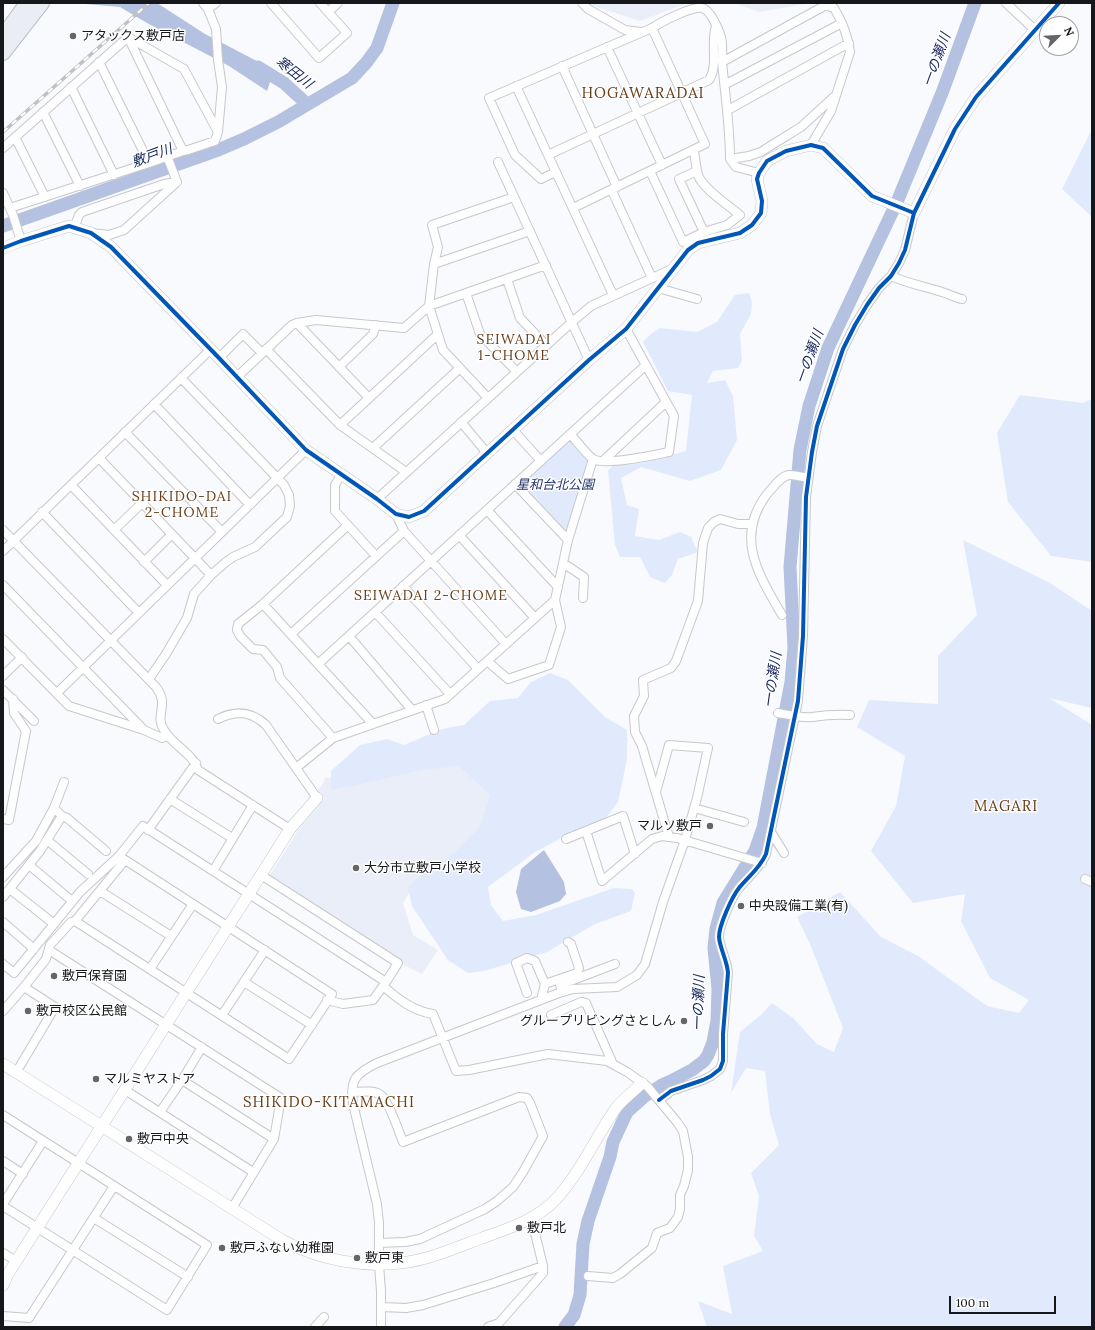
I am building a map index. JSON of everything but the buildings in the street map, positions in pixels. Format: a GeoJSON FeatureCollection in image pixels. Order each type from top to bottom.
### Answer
{"type":"FeatureCollection","features":[{"type":"Feature","properties":{"kind":"highway"},"geometry":{"type":"LineString","coordinates":[[3,53],[8,36],[32,6]]}},
{"type":"Feature","properties":{"kind":"street"},"geometry":{"type":"LineString","coordinates":[[12,212],[45,197],[149,163],[168,159],[182,150],[188,150],[215,141],[218,132],[222,87],[218,60],[216,29],[206,6],[216,3]]}},
{"type":"Feature","properties":{"kind":"street"},"geometry":{"type":"LineString","coordinates":[[270,3],[319,58],[347,32],[320,3]]}},
{"type":"Feature","properties":{"kind":"street"},"geometry":{"type":"LineString","coordinates":[[328,12],[338,3]]}},
{"type":"Feature","properties":{"kind":"street"},"geometry":{"type":"LineString","coordinates":[[582,3],[588,9],[625,30],[641,32]]}},
{"type":"Feature","properties":{"kind":"street"},"geometry":{"type":"LineString","coordinates":[[1006,3],[1035,30]]}},
{"type":"Feature","properties":{"kind":"street"},"geometry":{"type":"LineString","coordinates":[[657,1098],[671,1091],[712,1076],[720,1069],[723,1061],[723,1034],[728,973],[719,935],[722,922],[739,888],[766,854],[771,832],[793,716],[798,701],[802,659],[805,478],[817,426],[843,349],[867,305],[900,263],[905,250],[911,212],[955,129],[976,97],[1059,3]]}},
{"type":"Feature","properties":{"kind":"street"},"geometry":{"type":"LineString","coordinates":[[722,62],[826,5],[835,5],[849,43],[850,52],[831,111],[811,145]]}},
{"type":"Feature","properties":{"kind":"street"},"geometry":{"type":"LineString","coordinates":[[556,172],[541,178],[515,155],[489,98],[652,28],[670,18],[702,7],[709,11],[721,38],[722,62],[726,84],[728,110],[730,159],[736,167],[759,173]]}},
{"type":"Feature","properties":{"kind":"street"},"geometry":{"type":"LineString","coordinates":[[726,84],[842,23]]}},
{"type":"Feature","properties":{"kind":"street"},"geometry":{"type":"LineString","coordinates":[[548,155],[709,80],[714,73],[713,34],[716,26]]}},
{"type":"Feature","properties":{"kind":"street"},"geometry":{"type":"LineString","coordinates":[[573,208],[615,190],[705,144],[652,28]]}},
{"type":"Feature","properties":{"kind":"street"},"geometry":{"type":"LineString","coordinates":[[128,37],[184,69],[218,132]]}},
{"type":"Feature","properties":{"kind":"street"},"geometry":{"type":"LineString","coordinates":[[3,148],[128,37]]}},
{"type":"Feature","properties":{"kind":"street"},"geometry":{"type":"LineString","coordinates":[[128,37],[182,150]]}},
{"type":"Feature","properties":{"kind":"street"},"geometry":{"type":"LineString","coordinates":[[728,110],[849,43]]}},
{"type":"Feature","properties":{"kind":"street"},"geometry":{"type":"LineString","coordinates":[[607,47],[662,165]]}},
{"type":"Feature","properties":{"kind":"street"},"geometry":{"type":"LineString","coordinates":[[99,62],[149,163]]}},
{"type":"Feature","properties":{"kind":"street"},"geometry":{"type":"LineString","coordinates":[[562,66],[593,134],[652,278]]}},
{"type":"Feature","properties":{"kind":"street"},"geometry":{"type":"LineString","coordinates":[[516,86],[613,295]]}},
{"type":"Feature","properties":{"kind":"street"},"geometry":{"type":"LineString","coordinates":[[71,87],[114,175]]}},
{"type":"Feature","properties":{"kind":"street"},"geometry":{"type":"LineString","coordinates":[[730,159],[749,156],[761,152],[801,128],[837,95]]}},
{"type":"Feature","properties":{"kind":"street"},"geometry":{"type":"LineString","coordinates":[[43,112],[80,186]]}},
{"type":"Feature","properties":{"kind":"street"},"geometry":{"type":"LineString","coordinates":[[15,137],[45,197]]}},
{"type":"Feature","properties":{"kind":"street"},"geometry":{"type":"LineString","coordinates":[[687,245],[698,244],[740,232],[752,225],[761,213],[762,201],[758,179],[759,173],[767,161],[786,151],[811,145],[823,148],[872,196],[911,212]]}},
{"type":"Feature","properties":{"kind":"street"},"geometry":{"type":"LineString","coordinates":[[396,514],[409,517],[424,511],[589,360],[626,329],[672,269],[687,245],[704,232],[727,225],[740,215],[705,186],[700,180],[694,150]]}},
{"type":"Feature","properties":{"kind":"street"},"geometry":{"type":"LineString","coordinates":[[168,159],[176,179]]}},
{"type":"Feature","properties":{"kind":"street"},"geometry":{"type":"LineString","coordinates":[[498,162],[589,360]]}},
{"type":"Feature","properties":{"kind":"street"},"geometry":{"type":"LineString","coordinates":[[650,171],[687,245]]}},
{"type":"Feature","properties":{"kind":"street"},"geometry":{"type":"LineString","coordinates":[[697,171],[679,179],[704,232]]}},
{"type":"Feature","properties":{"kind":"street"},"geometry":{"type":"LineString","coordinates":[[3,248],[20,238],[70,226],[76,223],[82,212],[176,179]]}},
{"type":"Feature","properties":{"kind":"street"},"geometry":{"type":"LineString","coordinates":[[70,226],[91,233],[109,235],[124,230],[176,179]]}},
{"type":"Feature","properties":{"kind":"street"},"geometry":{"type":"LineString","coordinates":[[3,193],[12,212],[20,238]]}},
{"type":"Feature","properties":{"kind":"street"},"geometry":{"type":"LineString","coordinates":[[488,398],[443,350],[437,335],[429,306],[434,264],[438,247],[432,225],[514,197]]}},
{"type":"Feature","properties":{"kind":"street"},"geometry":{"type":"LineString","coordinates":[[434,264],[530,231]]}},
{"type":"Feature","properties":{"kind":"street"},"geometry":{"type":"LineString","coordinates":[[91,233],[111,247],[306,450],[377,498],[396,514],[404,531],[506,644]]}},
{"type":"Feature","properties":{"kind":"street"},"geometry":{"type":"LineString","coordinates":[[236,377],[292,325],[297,323],[316,320],[404,328],[429,306],[546,265]]}},
{"type":"Feature","properties":{"kind":"street"},"geometry":{"type":"LineString","coordinates":[[377,498],[591,306],[672,269]]}},
{"type":"Feature","properties":{"kind":"street"},"geometry":{"type":"LineString","coordinates":[[891,276],[907,283],[943,292],[954,298],[962,299]]}},
{"type":"Feature","properties":{"kind":"street"},"geometry":{"type":"LineString","coordinates":[[507,279],[520,318],[546,345]]}},
{"type":"Feature","properties":{"kind":"street"},"geometry":{"type":"LineString","coordinates":[[658,288],[697,299]]}},
{"type":"Feature","properties":{"kind":"street"},"geometry":{"type":"LineString","coordinates":[[466,293],[480,334],[517,372]]}},
{"type":"Feature","properties":{"kind":"street"},"geometry":{"type":"LineString","coordinates":[[297,323],[369,398]]}},
{"type":"Feature","properties":{"kind":"street"},"geometry":{"type":"LineString","coordinates":[[340,367],[373,334],[376,325]]}},
{"type":"Feature","properties":{"kind":"street"},"geometry":{"type":"LineString","coordinates":[[570,434],[593,459],[603,461],[614,461],[669,452],[674,416],[626,329]]}},
{"type":"Feature","properties":{"kind":"street"},"geometry":{"type":"LineString","coordinates":[[219,358],[243,334],[264,351],[340,425],[406,472]]}},
{"type":"Feature","properties":{"kind":"street"},"geometry":{"type":"LineString","coordinates":[[340,425],[437,335]]}},
{"type":"Feature","properties":{"kind":"street"},"geometry":{"type":"LineString","coordinates":[[3,551],[210,350]]}},
{"type":"Feature","properties":{"kind":"street"},"geometry":{"type":"LineString","coordinates":[[318,664],[646,365]]}},
{"type":"Feature","properties":{"kind":"street"},"geometry":{"type":"LineString","coordinates":[[373,448],[460,368]]}},
{"type":"Feature","properties":{"kind":"street"},"geometry":{"type":"LineString","coordinates":[[149,679],[166,654],[187,618],[194,594],[211,575],[232,557],[255,547],[287,517],[290,506],[289,495],[284,486],[181,378]]}},
{"type":"Feature","properties":{"kind":"street"},"geometry":{"type":"LineString","coordinates":[[603,461],[666,402]]}},
{"type":"Feature","properties":{"kind":"street"},"geometry":{"type":"LineString","coordinates":[[154,404],[250,505]]}},
{"type":"Feature","properties":{"kind":"street"},"geometry":{"type":"LineString","coordinates":[[461,422],[488,453]]}},
{"type":"Feature","properties":{"kind":"street"},"geometry":{"type":"LineString","coordinates":[[513,430],[540,461]]}},
{"type":"Feature","properties":{"kind":"street"},"geometry":{"type":"LineString","coordinates":[[125,432],[222,532]]}},
{"type":"Feature","properties":{"kind":"street"},"geometry":{"type":"LineString","coordinates":[[57,693],[306,450]]}},
{"type":"Feature","properties":{"kind":"street"},"geometry":{"type":"LineString","coordinates":[[98,458],[211,575]]}},
{"type":"Feature","properties":{"kind":"street"},"geometry":{"type":"LineString","coordinates":[[487,661],[508,679],[549,665],[561,626],[555,600],[568,540],[593,459]]}},
{"type":"Feature","properties":{"kind":"street"},"geometry":{"type":"LineString","coordinates":[[341,475],[335,485],[334,511],[376,556]]}},
{"type":"Feature","properties":{"kind":"street"},"geometry":{"type":"LineString","coordinates":[[782,615],[752,556],[750,539],[752,524],[767,495],[778,482],[785,476],[790,475],[805,478]]}},
{"type":"Feature","properties":{"kind":"street"},"geometry":{"type":"LineString","coordinates":[[515,484],[568,540]]}},
{"type":"Feature","properties":{"kind":"street"},"geometry":{"type":"LineString","coordinates":[[71,485],[167,586]]}},
{"type":"Feature","properties":{"kind":"street"},"geometry":{"type":"LineString","coordinates":[[114,530],[142,503]]}},
{"type":"Feature","properties":{"kind":"street"},"geometry":{"type":"LineString","coordinates":[[487,510],[558,587]]}},
{"type":"Feature","properties":{"kind":"street"},"geometry":{"type":"LineString","coordinates":[[42,512],[139,613]]}},
{"type":"Feature","properties":{"kind":"street"},"geometry":{"type":"LineString","coordinates":[[669,837],[642,746],[634,725],[634,716],[644,696],[643,680],[671,668],[676,661],[698,601],[704,543],[708,528],[720,519],[738,524],[752,524]]}},
{"type":"Feature","properties":{"kind":"street"},"geometry":{"type":"LineString","coordinates":[[333,738],[280,678],[278,667],[263,650],[254,649],[240,636],[237,630],[238,624],[263,604],[348,525]]}},
{"type":"Feature","properties":{"kind":"street"},"geometry":{"type":"LineString","coordinates":[[3,530],[149,679],[160,693],[163,706],[160,714],[163,730],[192,757],[198,770],[290,829]]}},
{"type":"Feature","properties":{"kind":"street"},"geometry":{"type":"LineString","coordinates":[[291,634],[404,531]]}},
{"type":"Feature","properties":{"kind":"street"},"geometry":{"type":"LineString","coordinates":[[144,562],[172,534]]}},
{"type":"Feature","properties":{"kind":"street"},"geometry":{"type":"LineString","coordinates":[[459,535],[535,618]]}},
{"type":"Feature","properties":{"kind":"street"},"geometry":{"type":"LineString","coordinates":[[563,563],[584,576],[583,598]]}},
{"type":"Feature","properties":{"kind":"street"},"geometry":{"type":"LineString","coordinates":[[3,585],[144,730]]}},
{"type":"Feature","properties":{"kind":"street"},"geometry":{"type":"LineString","coordinates":[[403,586],[478,669]]}},
{"type":"Feature","properties":{"kind":"street"},"geometry":{"type":"LineString","coordinates":[[296,768],[333,738],[445,699],[555,600]]}},
{"type":"Feature","properties":{"kind":"street"},"geometry":{"type":"LineString","coordinates":[[263,604],[373,724]]}},
{"type":"Feature","properties":{"kind":"street"},"geometry":{"type":"LineString","coordinates":[[375,612],[450,694]]}},
{"type":"Feature","properties":{"kind":"street"},"geometry":{"type":"LineString","coordinates":[[349,636],[412,710]]}},
{"type":"Feature","properties":{"kind":"street"},"geometry":{"type":"LineString","coordinates":[[3,639],[14,648],[69,706],[144,730],[162,738],[168,736]]}},
{"type":"Feature","properties":{"kind":"street"},"geometry":{"type":"LineString","coordinates":[[3,651],[14,648]]}},
{"type":"Feature","properties":{"kind":"street"},"geometry":{"type":"LineString","coordinates":[[3,676],[22,657]]}},
{"type":"Feature","properties":{"kind":"street"},"geometry":{"type":"LineString","coordinates":[[3,690],[34,721]]}},
{"type":"Feature","properties":{"kind":"street"},"geometry":{"type":"LineString","coordinates":[[3,819],[9,820],[26,731],[14,713],[13,700]]}},
{"type":"Feature","properties":{"kind":"street"},"geometry":{"type":"LineString","coordinates":[[426,705],[434,730]]}},
{"type":"Feature","properties":{"kind":"street"},"geometry":{"type":"LineString","coordinates":[[3,1285],[16,1261],[290,829],[317,798],[266,725],[257,717],[242,713],[229,715],[218,719]]}},
{"type":"Feature","properties":{"kind":"street"},"geometry":{"type":"LineString","coordinates":[[779,713],[793,716],[811,717],[834,714],[850,715]]}},
{"type":"Feature","properties":{"kind":"street"},"geometry":{"type":"LineString","coordinates":[[381,1327],[382,1307],[379,1265],[380,1243],[377,1204],[358,1129],[352,1092],[353,1083],[358,1075],[365,1069],[443,1037],[562,992],[573,989],[617,986],[637,975],[645,964],[663,902],[685,840],[708,748],[669,745],[656,792]]}},
{"type":"Feature","properties":{"kind":"street"},"geometry":{"type":"LineString","coordinates":[[148,830],[196,763]]}},
{"type":"Feature","properties":{"kind":"street"},"geometry":{"type":"LineString","coordinates":[[3,877],[36,841],[54,808],[64,782]]}},
{"type":"Feature","properties":{"kind":"street"},"geometry":{"type":"LineString","coordinates":[[170,799],[232,838]]}},
{"type":"Feature","properties":{"kind":"street"},"geometry":{"type":"LineString","coordinates":[[213,871],[253,805]]}},
{"type":"Feature","properties":{"kind":"street"},"geometry":{"type":"LineString","coordinates":[[54,808],[106,851]]}},
{"type":"Feature","properties":{"kind":"street"},"geometry":{"type":"LineString","coordinates":[[694,808],[744,822]]}},
{"type":"Feature","properties":{"kind":"street"},"geometry":{"type":"LineString","coordinates":[[3,897],[29,865],[62,816]]}},
{"type":"Feature","properties":{"kind":"street"},"geometry":{"type":"LineString","coordinates":[[566,839],[623,816],[635,854]]}},
{"type":"Feature","properties":{"kind":"street"},"geometry":{"type":"LineString","coordinates":[[3,1011],[46,959],[50,946],[71,922],[75,921],[100,891],[143,826],[386,982],[398,963],[260,876]]}},
{"type":"Feature","properties":{"kind":"street"},"geometry":{"type":"LineString","coordinates":[[586,831],[602,881],[652,839],[662,836],[685,840],[760,862]]}},
{"type":"Feature","properties":{"kind":"street"},"geometry":{"type":"LineString","coordinates":[[771,832],[784,853]]}},
{"type":"Feature","properties":{"kind":"street"},"geometry":{"type":"LineString","coordinates":[[47,840],[88,874]]}},
{"type":"Feature","properties":{"kind":"street"},"geometry":{"type":"LineString","coordinates":[[3,964],[14,973],[84,888],[122,858]]}},
{"type":"Feature","properties":{"kind":"street"},"geometry":{"type":"LineString","coordinates":[[75,921],[290,1058],[332,994],[122,858]]}},
{"type":"Feature","properties":{"kind":"street"},"geometry":{"type":"LineString","coordinates":[[29,865],[72,901]]}},
{"type":"Feature","properties":{"kind":"street"},"geometry":{"type":"LineString","coordinates":[[10,889],[54,924]]}},
{"type":"Feature","properties":{"kind":"street"},"geometry":{"type":"LineString","coordinates":[[100,891],[171,936]]}},
{"type":"Feature","properties":{"kind":"street"},"geometry":{"type":"LineString","coordinates":[[150,969],[193,904]]}},
{"type":"Feature","properties":{"kind":"street"},"geometry":{"type":"LineString","coordinates":[[3,922],[34,950]]}},
{"type":"Feature","properties":{"kind":"street"},"geometry":{"type":"LineString","coordinates":[[544,984],[577,973],[579,968],[571,944],[568,942]]}},
{"type":"Feature","properties":{"kind":"street"},"geometry":{"type":"LineString","coordinates":[[49,950],[281,1098],[274,1139],[234,1205]]}},
{"type":"Feature","properties":{"kind":"street"},"geometry":{"type":"LineString","coordinates":[[222,1015],[265,950]]}},
{"type":"Feature","properties":{"kind":"street"},"geometry":{"type":"LineString","coordinates":[[527,993],[516,963],[527,958],[535,961],[544,984],[541,1000]]}},
{"type":"Feature","properties":{"kind":"street"},"geometry":{"type":"LineString","coordinates":[[562,992],[560,985],[614,964]]}},
{"type":"Feature","properties":{"kind":"street"},"geometry":{"type":"LineString","coordinates":[[244,982],[312,1025]]}},
{"type":"Feature","properties":{"kind":"street"},"geometry":{"type":"LineString","coordinates":[[328,1000],[343,1004],[373,1000],[383,986],[396,998],[412,1007],[422,1012],[433,1014],[456,1070],[469,1070],[548,1054],[607,1061],[645,1084],[683,1131],[688,1157],[688,1170],[680,1195],[680,1210],[678,1217],[670,1228],[657,1233],[652,1248],[620,1274],[613,1278],[588,1276]]}},
{"type":"Feature","properties":{"kind":"street"},"geometry":{"type":"LineString","coordinates":[[20,1066],[55,1007],[24,987]]}},
{"type":"Feature","properties":{"kind":"street"},"geometry":{"type":"LineString","coordinates":[[551,1015],[582,1002],[586,1003],[613,1064]]}},
{"type":"Feature","properties":{"kind":"street"},"geometry":{"type":"LineString","coordinates":[[160,1112],[202,1047]]}},
{"type":"Feature","properties":{"kind":"street"},"geometry":{"type":"LineString","coordinates":[[3,1064],[282,1240],[299,1249],[340,1261],[379,1265],[407,1262],[432,1256],[500,1232],[545,1209],[561,1194],[590,1152],[617,1108],[645,1084]]}},
{"type":"Feature","properties":{"kind":"street"},"geometry":{"type":"LineString","coordinates":[[182,1080],[274,1139]]}},
{"type":"Feature","properties":{"kind":"street"},"geometry":{"type":"LineString","coordinates":[[125,1090],[253,1172]]}},
{"type":"Feature","properties":{"kind":"street"},"geometry":{"type":"LineString","coordinates":[[352,1092],[376,1092],[382,1096],[386,1102],[402,1142],[519,1097],[527,1098],[543,1136],[513,1187],[497,1201],[420,1239],[405,1242],[380,1243]]}},
{"type":"Feature","properties":{"kind":"street"},"geometry":{"type":"LineString","coordinates":[[3,1115],[44,1141],[114,1186],[207,1245],[167,1310],[3,1205],[44,1141]]}},
{"type":"Feature","properties":{"kind":"street"},"geometry":{"type":"LineString","coordinates":[[3,1161],[22,1174]]}},
{"type":"Feature","properties":{"kind":"street"},"geometry":{"type":"LineString","coordinates":[[3,1316],[30,1318],[114,1186]]}},
{"type":"Feature","properties":{"kind":"street"},"geometry":{"type":"LineString","coordinates":[[94,1218],[188,1277]]}},
{"type":"Feature","properties":{"kind":"street"},"geometry":{"type":"LineString","coordinates":[[488,1327],[499,1323],[543,1273],[543,1266],[530,1218]]}},
{"type":"Feature","properties":{"kind":"street"},"geometry":{"type":"LineString","coordinates":[[3,1253],[16,1261]]}},
{"type":"Feature","properties":{"kind":"street"},"geometry":{"type":"LineString","coordinates":[[382,1307],[406,1308],[423,1305],[543,1266]]}},
{"type":"Feature","properties":{"kind":"street"},"geometry":{"type":"LineString","coordinates":[[315,1327],[324,1317]]}},
{"type":"Feature","properties":{"kind":"shaded area"},"geometry":{"type":"Polygon","coordinates":[[[74,3],[157,3],[205,34],[274,70],[267,91],[229,66],[147,23],[120,7],[74,3]]]}},
{"type":"Feature","properties":{"kind":"shaded area"},"geometry":{"type":"Polygon","coordinates":[[[584,3],[688,3],[640,21],[584,3]]]}},
{"type":"Feature","properties":{"kind":"shaded area"},"geometry":{"type":"Polygon","coordinates":[[[734,3],[810,3],[759,12],[734,3]]]}},
{"type":"Feature","properties":{"kind":"shaded area","name":"大分市立敷戸小学校"},"geometry":{"type":"Polygon","coordinates":[[[458,760],[491,788],[489,826],[414,884],[403,903],[413,935],[438,950],[422,974],[400,963],[268,878],[299,829],[323,800],[317,791],[324,782],[325,778],[331,777],[343,780],[458,760]]]}},
{"type":"Feature","properties":{"kind":"shaded area"},"geometry":{"type":"Polygon","coordinates":[[[544,850],[564,882],[566,894],[560,901],[531,912],[521,909],[516,892],[521,869],[544,850]]]}},
{"type":"Feature","properties":{"kind":"green space"},"geometry":{"type":"Polygon","coordinates":[[[1092,129],[1092,217],[1062,189],[1092,129]]]}},
{"type":"Feature","properties":{"kind":"green space"},"geometry":{"type":"Polygon","coordinates":[[[749,293],[752,302],[751,314],[740,334],[742,361],[738,368],[713,371],[707,383],[725,380],[733,396],[737,440],[721,470],[690,481],[641,467],[621,478],[627,505],[639,509],[635,536],[659,540],[680,532],[691,537],[698,552],[678,559],[672,575],[665,583],[650,577],[640,557],[620,557],[615,545],[608,470],[615,464],[664,457],[686,451],[692,395],[668,391],[643,342],[660,328],[697,332],[717,322],[735,295],[749,293]]]}},
{"type":"Feature","properties":{"kind":"green space"},"geometry":{"type":"Polygon","coordinates":[[[1020,395],[1083,403],[1092,399],[1092,562],[1051,556],[1008,502],[997,433],[1020,395]]]}},
{"type":"Feature","properties":{"kind":"green space","name":"星和台北公園"},"geometry":{"type":"Polygon","coordinates":[[[568,440],[571,440],[588,459],[588,462],[567,532],[564,533],[521,486],[522,482],[568,440]]]}},
{"type":"Feature","properties":{"kind":"green space"},"geometry":{"type":"Polygon","coordinates":[[[963,540],[1050,583],[1092,611],[1092,708],[1049,698],[1092,725],[1092,1327],[707,1327],[698,1301],[732,1314],[723,1266],[763,1251],[754,1236],[759,1196],[751,1173],[779,1145],[770,1114],[765,1071],[746,1068],[731,1093],[740,1032],[761,1015],[772,1003],[793,1018],[817,1044],[834,1052],[843,1028],[810,944],[797,917],[840,892],[881,937],[918,956],[987,1006],[1019,1013],[1029,1000],[990,978],[961,921],[965,894],[913,903],[871,851],[896,806],[905,756],[857,727],[869,700],[938,704],[938,656],[977,615],[963,540]]]}},
{"type":"Feature","properties":{"kind":"green space"},"geometry":{"type":"Polygon","coordinates":[[[550,673],[568,680],[605,717],[627,730],[627,759],[618,802],[606,818],[571,833],[535,852],[488,887],[491,905],[503,921],[536,915],[614,888],[632,889],[635,893],[631,911],[595,924],[547,952],[484,971],[468,973],[448,960],[412,906],[408,887],[419,877],[454,853],[480,827],[490,795],[459,766],[422,770],[331,790],[331,771],[360,745],[387,739],[404,745],[442,729],[464,725],[490,701],[518,698],[531,682],[550,673]]]}},
{"type":"Feature","properties":{"kind":"waterway","name":"敷戸川"},"geometry":{"type":"LineString","coordinates":[[3,226],[218,150],[278,122],[352,78],[377,48],[393,3]]}},
{"type":"Feature","properties":{"kind":"waterway","name":"一の瀬川"},"geometry":{"type":"LineString","coordinates":[[565,1327],[574,1315],[580,1295],[583,1244],[588,1221],[610,1157],[613,1142],[627,1112],[645,1096],[662,1085],[692,1070],[704,1061],[713,1042],[717,1021],[718,989],[714,948],[716,929],[723,903],[755,851],[763,828],[791,682],[794,648],[790,567],[800,450],[809,406],[828,348],[897,202],[942,93],[975,3]]}},
{"type":"Feature","properties":{"kind":"waterway","name":"寒田川"},"geometry":{"type":"LineString","coordinates":[[258,67],[284,83],[307,104]]}},
{"type":"Feature","properties":{"kind":"railway"},"geometry":{"type":"LineString","coordinates":[[3,132],[149,3]]}},
{"type":"Feature","properties":{"kind":"cycle path"},"geometry":{"type":"LineString","coordinates":[[3,248],[69,226],[91,233],[111,247],[306,450],[377,499],[396,514],[409,517],[424,511],[589,360],[626,329],[688,250],[698,243],[740,233],[752,225],[761,213],[762,201],[757,179],[767,161],[786,151],[811,145],[823,148],[872,196],[914,213],[955,129],[976,97],[1059,3]]}},
{"type":"Feature","properties":{"kind":"cycle path"},"geometry":{"type":"LineString","coordinates":[[659,1100],[671,1091],[711,1076],[720,1069],[723,1061],[723,1034],[728,973],[719,937],[726,911],[736,892],[757,868],[766,854],[798,701],[803,636],[806,497],[817,426],[843,349],[867,305],[879,288],[891,276],[899,263],[905,250],[914,213]]}},
{"type":"Feature","properties":{"kind":"place","name":"アタックス敷戸店"},"geometry":{"type":"Point","coordinates":[73,36]}},
{"type":"Feature","properties":{"kind":"place","name":"マルソ敷戸"},"geometry":{"type":"Point","coordinates":[710,826]}},
{"type":"Feature","properties":{"kind":"place","name":"大分市立敷戸小学校"},"geometry":{"type":"Point","coordinates":[356,868]}},
{"type":"Feature","properties":{"kind":"place","name":"中央設備工業(有)"},"geometry":{"type":"Point","coordinates":[741,906]}},
{"type":"Feature","properties":{"kind":"place","name":"敷戸保育園"},"geometry":{"type":"Point","coordinates":[54,976]}},
{"type":"Feature","properties":{"kind":"place","name":"敷戸校区公民館"},"geometry":{"type":"Point","coordinates":[28,1011]}},
{"type":"Feature","properties":{"kind":"place","name":"グループリビングさとしん"},"geometry":{"type":"Point","coordinates":[684,1021]}},
{"type":"Feature","properties":{"kind":"place","name":"マルミヤストア"},"geometry":{"type":"Point","coordinates":[96,1079]}},
{"type":"Feature","properties":{"kind":"place","name":"敷戸中央"},"geometry":{"type":"Point","coordinates":[129,1139]}},
{"type":"Feature","properties":{"kind":"place","name":"敷戸北"},"geometry":{"type":"Point","coordinates":[519,1228]}},
{"type":"Feature","properties":{"kind":"place","name":"敷戸ふない幼稚園"},"geometry":{"type":"Point","coordinates":[222,1248]}},
{"type":"Feature","properties":{"kind":"place","name":"敷戸東"},"geometry":{"type":"Point","coordinates":[357,1258]}},
{"type":"Feature","properties":{"kind":"district","name":"HOGAWARADAI"},"geometry":{"type":"Point","coordinates":[643,94]}},
{"type":"Feature","properties":{"kind":"district","name":"SEIWADAI 1-CHOME"},"geometry":{"type":"Point","coordinates":[514,348]}},
{"type":"Feature","properties":{"kind":"district","name":"SHIKIDO-DAI 2-CHOME"},"geometry":{"type":"Point","coordinates":[182,506]}},
{"type":"Feature","properties":{"kind":"district","name":"SEIWADAI 2-CHOME"},"geometry":{"type":"Point","coordinates":[431,596]}},
{"type":"Feature","properties":{"kind":"district","name":"MAGARI"},"geometry":{"type":"Point","coordinates":[1006,807]}},
{"type":"Feature","properties":{"kind":"district","name":"SHIKIDO-KITAMACHI"},"geometry":{"type":"Point","coordinates":[329,1103]}}]}
